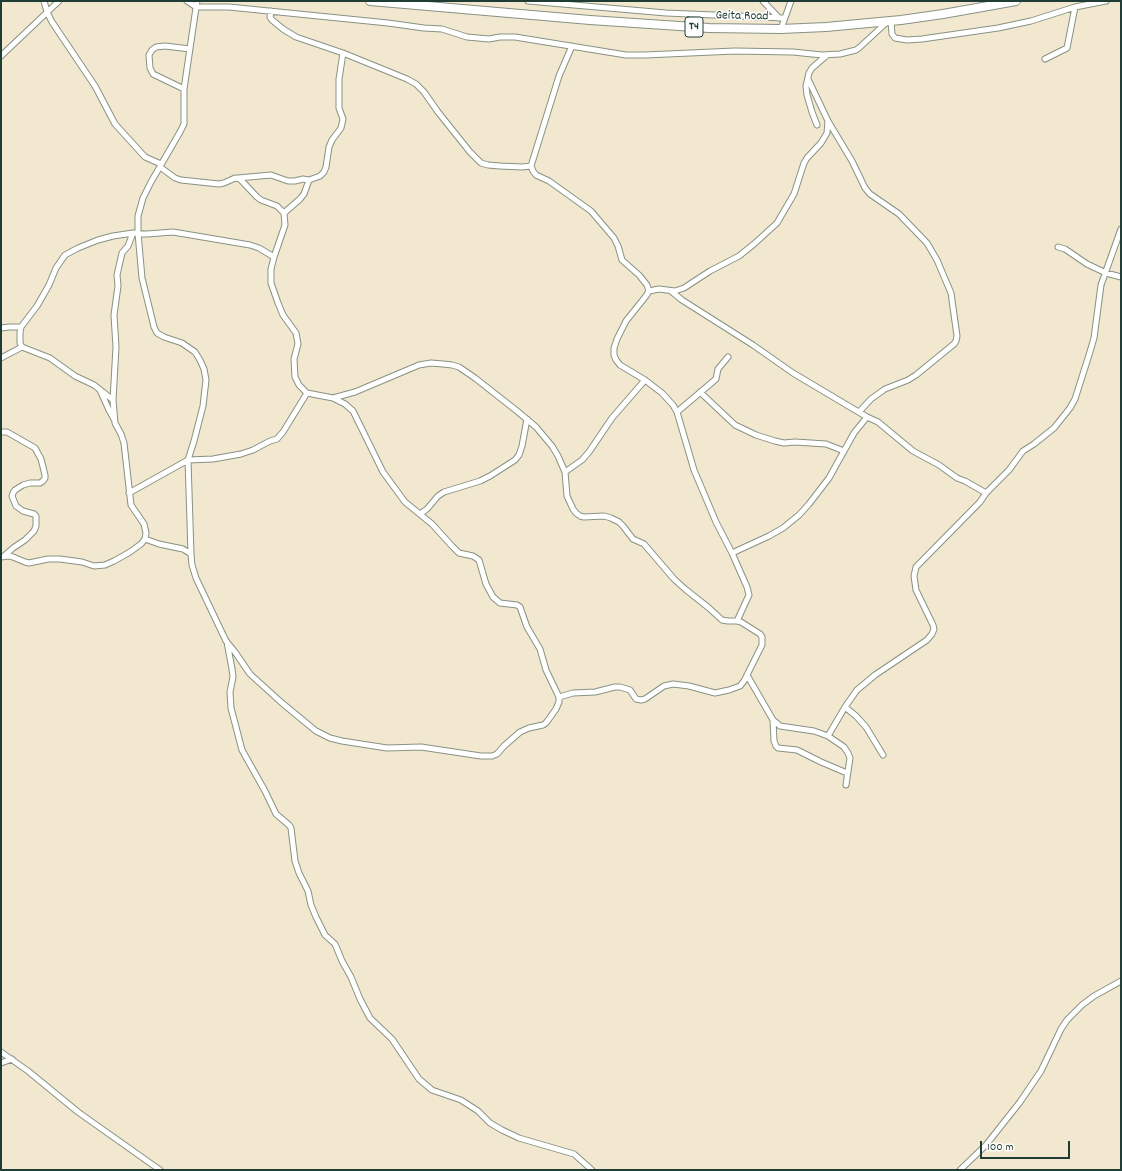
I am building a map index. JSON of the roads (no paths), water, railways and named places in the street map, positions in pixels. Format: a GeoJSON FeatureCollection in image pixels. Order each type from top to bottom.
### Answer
{"type":"FeatureCollection","features":[{"type":"Feature","properties":{"kind":"highway","name":"Geita Road"},"geometry":{"type":"LineString","coordinates":[[370,1],[584,20],[709,28],[781,29],[889,22],[1016,1]]}},
{"type":"Feature","properties":{"kind":"street"},"geometry":{"type":"LineString","coordinates":[[44,1],[47,12],[58,32],[94,86],[115,124],[145,157],[160,166],[175,178],[181,180],[219,184],[237,178],[271,175],[295,181],[302,179],[309,180],[320,176],[326,167],[329,147],[332,140],[343,123],[339,108],[338,86],[339,70],[343,53]]}},
{"type":"Feature","properties":{"kind":"street"},"geometry":{"type":"LineString","coordinates":[[1,56],[59,1]]}},
{"type":"Feature","properties":{"kind":"street"},"geometry":{"type":"LineString","coordinates":[[186,1],[196,7],[229,7],[388,23],[442,29],[467,37],[489,39],[515,37],[626,55],[760,50],[827,55],[840,54],[856,50],[889,22],[894,38],[915,40],[998,28],[1032,21],[1075,7],[1106,1]]}},
{"type":"Feature","properties":{"kind":"street"},"geometry":{"type":"LineString","coordinates":[[114,419],[113,400],[116,347],[114,315],[118,286],[117,275],[122,253],[128,246],[135,233],[139,209],[151,182],[184,124],[184,89],[197,1]]}},
{"type":"Feature","properties":{"kind":"street"},"geometry":{"type":"LineString","coordinates":[[528,1],[666,13],[785,18]]}},
{"type":"Feature","properties":{"kind":"street"},"geometry":{"type":"LineString","coordinates":[[763,1],[779,18]]}},
{"type":"Feature","properties":{"kind":"street"},"geometry":{"type":"LineString","coordinates":[[781,29],[791,1]]}},
{"type":"Feature","properties":{"kind":"street"},"geometry":{"type":"LineString","coordinates":[[1045,59],[1067,48],[1075,7]]}},
{"type":"Feature","properties":{"kind":"street"},"geometry":{"type":"LineString","coordinates":[[270,12],[271,19],[283,30],[307,41],[343,53],[416,84],[424,92],[470,152],[481,163],[500,166],[531,166]]}},
{"type":"Feature","properties":{"kind":"street"},"geometry":{"type":"LineString","coordinates":[[184,89],[153,74],[150,68],[149,55],[156,47],[165,46],[190,49]]}},
{"type":"Feature","properties":{"kind":"street"},"geometry":{"type":"LineString","coordinates":[[572,46],[559,76],[531,166],[536,174],[549,181],[591,211],[614,238],[622,260],[639,275],[647,285],[649,291]]}},
{"type":"Feature","properties":{"kind":"street"},"geometry":{"type":"LineString","coordinates":[[818,125],[812,112],[806,86],[809,73],[812,68],[827,55]]}},
{"type":"Feature","properties":{"kind":"street"},"geometry":{"type":"LineString","coordinates":[[808,79],[828,121],[852,161],[865,188],[870,194],[899,214],[927,243],[939,265],[951,293],[957,336],[954,344],[908,380],[885,389],[871,399],[859,412]]}},
{"type":"Feature","properties":{"kind":"street"},"geometry":{"type":"LineString","coordinates":[[737,621],[748,596],[747,586],[716,522],[694,470],[677,412],[662,393],[645,380],[620,365],[614,355],[614,348],[617,338],[626,321],[649,291],[659,289],[671,291],[684,288],[710,271],[739,256],[771,229],[783,214],[794,194],[804,163],[826,136],[828,121]]}},
{"type":"Feature","properties":{"kind":"street"},"geometry":{"type":"LineString","coordinates":[[226,641],[250,674],[282,703],[316,731],[330,738],[342,741],[387,748],[421,747],[492,756],[497,754],[520,732],[530,728],[543,726],[556,709],[559,702],[559,697],[546,670],[540,649],[527,626],[520,607],[517,605],[500,603],[493,598],[486,584],[480,560],[473,556],[459,553],[432,524],[405,502],[383,472],[353,411],[345,404],[333,398],[307,393],[299,385],[295,377],[294,359],[298,344],[296,333],[283,315],[271,283],[271,269],[285,225],[284,213],[277,206],[261,200],[237,178]]}},
{"type":"Feature","properties":{"kind":"street"},"geometry":{"type":"LineString","coordinates":[[284,213],[300,200],[309,180]]}},
{"type":"Feature","properties":{"kind":"street"},"geometry":{"type":"LineString","coordinates":[[828,736],[857,690],[875,675],[927,640],[932,634],[934,629],[933,625],[916,590],[914,582],[916,567],[980,502],[986,493],[1009,470],[1023,451],[1054,428],[1072,404],[1094,338],[1101,285],[1121,229]]}},
{"type":"Feature","properties":{"kind":"street"},"geometry":{"type":"LineString","coordinates":[[22,347],[20,338],[21,327],[35,310],[56,268],[65,255],[98,240],[135,233],[147,234],[173,232],[250,245],[259,248],[274,257]]}},
{"type":"Feature","properties":{"kind":"street"},"geometry":{"type":"LineString","coordinates":[[135,233],[142,278],[154,327],[157,333],[182,343],[195,352],[204,369],[206,380],[203,406],[188,460],[192,565],[196,578],[226,641],[233,677],[230,692],[231,708],[242,750],[276,814],[289,825],[295,861],[308,891],[311,905],[316,917],[325,935],[335,944],[370,1018],[392,1040],[418,1079],[432,1090],[461,1100],[478,1111],[490,1123],[502,1130],[519,1138],[574,1154],[592,1170]]}},
{"type":"Feature","properties":{"kind":"street"},"geometry":{"type":"LineString","coordinates":[[1058,247],[1065,249],[1087,264],[1106,273],[1121,277]]}},
{"type":"Feature","properties":{"kind":"street"},"geometry":{"type":"LineString","coordinates":[[671,291],[682,300],[753,345],[793,373],[878,422],[913,451],[939,464],[957,478],[986,493]]}},
{"type":"Feature","properties":{"kind":"street"},"geometry":{"type":"LineString","coordinates":[[1,328],[21,327]]}},
{"type":"Feature","properties":{"kind":"street"},"geometry":{"type":"LineString","coordinates":[[1,358],[22,347],[50,358],[75,376],[100,389],[113,400]]}},
{"type":"Feature","properties":{"kind":"street"},"geometry":{"type":"LineString","coordinates":[[677,412],[716,379],[718,369],[728,357]]}},
{"type":"Feature","properties":{"kind":"street"},"geometry":{"type":"LineString","coordinates":[[333,398],[355,392],[419,365],[443,364],[459,367],[527,419],[552,446],[565,472],[567,496],[573,509],[580,516],[604,516],[619,522],[633,539],[644,544],[674,579],[722,620],[737,621],[760,634],[762,637],[762,645],[740,686],[715,693],[673,684],[664,686],[645,699],[640,700],[636,699],[630,690],[620,687],[602,691],[573,693],[559,697]]}},
{"type":"Feature","properties":{"kind":"street"},"geometry":{"type":"LineString","coordinates":[[565,472],[582,460],[589,452],[612,418],[645,380]]}},
{"type":"Feature","properties":{"kind":"street"},"geometry":{"type":"LineString","coordinates":[[3,557],[13,556],[29,563],[48,559],[82,562],[94,566],[105,565],[130,552],[145,539],[146,533],[144,524],[131,505],[124,443],[100,389]]}},
{"type":"Feature","properties":{"kind":"street"},"geometry":{"type":"LineString","coordinates":[[700,392],[735,425],[756,435],[784,443],[795,442],[826,444],[844,451]]}},
{"type":"Feature","properties":{"kind":"street"},"geometry":{"type":"LineString","coordinates":[[129,493],[188,460],[213,460],[240,454],[254,450],[270,441],[277,439],[283,432],[307,393]]}},
{"type":"Feature","properties":{"kind":"street"},"geometry":{"type":"LineString","coordinates":[[732,553],[769,536],[783,528],[799,515],[829,478],[854,433],[867,417]]}},
{"type":"Feature","properties":{"kind":"street"},"geometry":{"type":"LineString","coordinates":[[420,514],[444,492],[480,481],[515,460],[519,455],[522,446],[527,419]]}},
{"type":"Feature","properties":{"kind":"street"},"geometry":{"type":"LineString","coordinates":[[1,432],[7,432],[35,448],[41,459],[45,478],[40,483],[30,483],[14,490],[12,496],[16,506],[23,511],[36,516],[36,526],[34,531],[25,540],[3,557]]}},
{"type":"Feature","properties":{"kind":"street"},"geometry":{"type":"LineString","coordinates":[[145,539],[159,544],[184,549],[191,554]]}},
{"type":"Feature","properties":{"kind":"street"},"geometry":{"type":"LineString","coordinates":[[747,675],[773,720],[780,726],[814,731],[828,736],[836,741],[848,753],[850,758],[846,785]]}},
{"type":"Feature","properties":{"kind":"street"},"geometry":{"type":"LineString","coordinates":[[845,707],[866,727],[883,755]]}},
{"type":"Feature","properties":{"kind":"street"},"geometry":{"type":"LineString","coordinates":[[773,720],[774,740],[778,748],[797,750],[848,773]]}},
{"type":"Feature","properties":{"kind":"street"},"geometry":{"type":"LineString","coordinates":[[960,1170],[986,1145],[1020,1102],[1041,1071],[1061,1029],[1067,1020],[1082,1005],[1094,996],[1121,981]]}},
{"type":"Feature","properties":{"kind":"street"},"geometry":{"type":"LineString","coordinates":[[1,1052],[28,1071],[78,1112],[160,1170]]}},
{"type":"Feature","properties":{"kind":"street"},"geometry":{"type":"LineString","coordinates":[[1,1063],[12,1059]]}}]}
